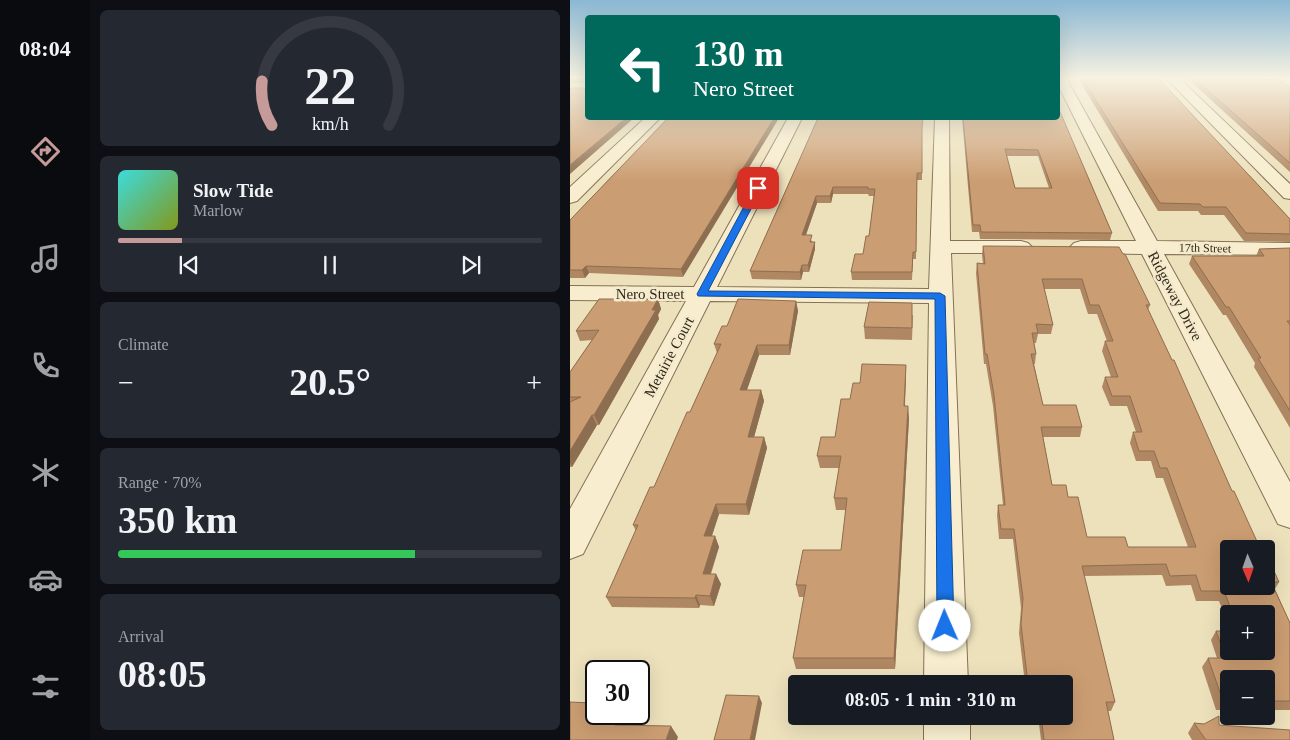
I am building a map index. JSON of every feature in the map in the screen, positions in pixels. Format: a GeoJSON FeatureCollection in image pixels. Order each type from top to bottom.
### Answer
{"type":"FeatureCollection","features":[{"type":"Feature","properties":{"kind":"street","name":"Ridgeway Drive"},"geometry":{"type":"LineString","coordinates":[[1078,113],[1290,514]]}},
{"type":"Feature","properties":{"kind":"street"},"geometry":{"type":"LineString","coordinates":[[1207,113],[1290,194]]}},
{"type":"Feature","properties":{"kind":"street"},"geometry":{"type":"LineString","coordinates":[[570,197],[651,120]]}},
{"type":"Feature","properties":{"kind":"street","name":"Metairie Court"},"geometry":{"type":"LineString","coordinates":[[570,544],[794,120]]}},
{"type":"Feature","properties":{"kind":"street"},"geometry":{"type":"LineString","coordinates":[[942,120],[940,296],[946,675]]}},
{"type":"Feature","properties":{"kind":"street","name":"17th Street"},"geometry":{"type":"LineString","coordinates":[[940,247],[1290,249]]}},
{"type":"Feature","properties":{"kind":"street","name":"Nero Street"},"geometry":{"type":"LineString","coordinates":[[570,293],[940,296]]}},
{"type":"Feature","properties":{"kind":"street"},"geometry":{"type":"LineString","coordinates":[[946,725],[947,740]]}},
{"type":"Feature","properties":{"kind":"building"},"geometry":{"type":"Polygon","coordinates":[[[570,113],[585,113],[585,120],[624,120],[570,165],[570,113]]]}},
{"type":"Feature","properties":{"kind":"building"},"geometry":{"type":"Polygon","coordinates":[[[1060,113],[1112,233],[981,232],[980,225],[973,225],[963,120],[1060,120],[1060,113]],[[1005,149],[1015,188],[1052,188],[1038,150],[1005,149]]]}},
{"type":"Feature","properties":{"kind":"building"},"geometry":{"type":"Polygon","coordinates":[[[1104,113],[1190,113],[1290,219],[1290,234],[1246,233],[1226,207],[1160,203],[1104,113]]]}},
{"type":"Feature","properties":{"kind":"building"},"geometry":{"type":"Polygon","coordinates":[[[1233,113],[1290,113],[1290,163],[1233,113]]]}},
{"type":"Feature","properties":{"kind":"building"},"geometry":{"type":"Polygon","coordinates":[[[666,120],[773,120],[681,269],[586,266],[582,270],[570,270],[570,220],[666,120]]]}},
{"type":"Feature","properties":{"kind":"building"},"geometry":{"type":"Polygon","coordinates":[[[817,120],[923,120],[922,173],[917,173],[916,252],[913,252],[912,272],[851,272],[855,254],[863,254],[866,236],[869,236],[875,189],[868,189],[868,187],[833,187],[830,196],[816,196],[802,235],[812,235],[810,242],[815,242],[808,265],[802,265],[800,272],[750,271],[817,120]]]}},
{"type":"Feature","properties":{"kind":"building"},"geometry":{"type":"Polygon","coordinates":[[[983,246],[1119,247],[1123,254],[1125,254],[1150,305],[1146,305],[1172,360],[1174,360],[1232,491],[1234,491],[1256,540],[1220,540],[1220,591],[1201,591],[1196,575],[1170,576],[1166,564],[1082,566],[1115,702],[1106,702],[1114,740],[1044,740],[1042,725],[1073,725],[1073,675],[1027,675],[1021,624],[1023,598],[1014,529],[1001,529],[998,505],[1005,505],[994,395],[987,354],[985,354],[977,263],[985,264],[983,246]],[[1042,279],[1053,325],[1036,324],[1038,333],[1032,333],[1036,354],[1031,354],[1043,405],[1076,405],[1082,427],[1041,427],[1052,485],[1066,485],[1068,497],[1078,497],[1087,537],[1125,537],[1128,547],[1196,547],[1167,468],[1160,468],[1154,451],[1139,451],[1133,432],[1142,432],[1130,396],[1112,396],[1105,377],[1118,377],[1105,341],[1113,341],[1099,305],[1090,305],[1082,279],[1042,279]]]}},
{"type":"Feature","properties":{"kind":"building"},"geometry":{"type":"Polygon","coordinates":[[[1290,248],[1290,321],[1287,321],[1290,325],[1290,411],[1258,358],[1261,358],[1229,307],[1226,307],[1192,256],[1264,256],[1259,249],[1290,248]]]}},
{"type":"Feature","properties":{"kind":"building"},"geometry":{"type":"Polygon","coordinates":[[[599,299],[658,299],[652,310],[656,310],[594,415],[592,415],[570,451],[570,402],[581,397],[570,397],[570,372],[599,330],[576,331],[599,299]]]}},
{"type":"Feature","properties":{"kind":"building"},"geometry":{"type":"Polygon","coordinates":[[[738,299],[796,301],[789,345],[757,345],[740,390],[761,390],[748,437],[764,437],[746,504],[716,504],[704,536],[715,536],[703,574],[716,574],[710,596],[696,595],[695,598],[606,597],[638,525],[633,525],[650,487],[654,487],[687,412],[690,412],[721,344],[714,344],[722,326],[727,326],[738,299]]]}},
{"type":"Feature","properties":{"kind":"building"},"geometry":{"type":"Polygon","coordinates":[[[869,302],[912,303],[912,328],[864,327],[869,302]]]}},
{"type":"Feature","properties":{"kind":"building"},"geometry":{"type":"Polygon","coordinates":[[[862,364],[906,365],[904,406],[908,406],[894,658],[793,658],[806,585],[796,585],[803,550],[841,550],[847,498],[834,498],[841,456],[817,456],[821,437],[835,437],[841,399],[850,399],[853,383],[860,383],[862,364]]]}},
{"type":"Feature","properties":{"kind":"building"},"geometry":{"type":"Polygon","coordinates":[[[1275,573],[1279,582],[1275,582],[1275,573]]]}},
{"type":"Feature","properties":{"kind":"building"},"geometry":{"type":"Polygon","coordinates":[[[1275,591],[1290,623],[1290,701],[1275,701],[1275,670],[1220,670],[1220,692],[1208,658],[1220,658],[1220,660],[1275,660],[1275,605],[1229,605],[1226,595],[1275,595],[1275,591]]]}},
{"type":"Feature","properties":{"kind":"building"},"geometry":{"type":"Polygon","coordinates":[[[1216,631],[1220,631],[1220,642],[1216,631]]]}},
{"type":"Feature","properties":{"kind":"building"},"geometry":{"type":"Polygon","coordinates":[[[726,695],[759,696],[750,740],[714,740],[726,695]]]}},
{"type":"Feature","properties":{"kind":"building"},"geometry":{"type":"Polygon","coordinates":[[[570,702],[585,703],[585,725],[671,726],[666,740],[570,740],[570,702]]]}},
{"type":"Feature","properties":{"kind":"building"},"geometry":{"type":"Polygon","coordinates":[[[1219,716],[1219,725],[1290,730],[1290,740],[1206,740],[1194,723],[1204,724],[1219,716]]]}},
{"type":"Feature","properties":{"kind":"route"},"geometry":{"type":"LineString","coordinates":[[758,188],[702,294],[940,296],[945,626]]}}]}
